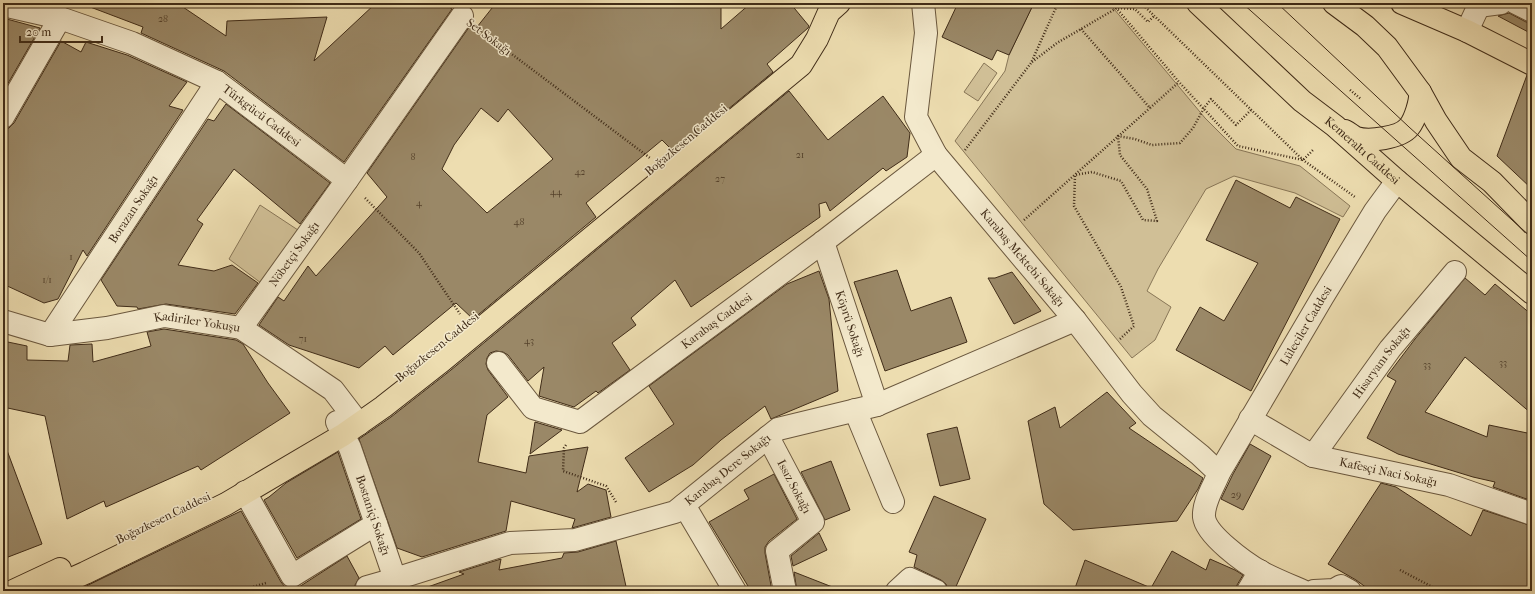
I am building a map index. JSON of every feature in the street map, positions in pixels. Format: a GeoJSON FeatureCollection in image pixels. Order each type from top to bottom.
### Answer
{"type":"FeatureCollection","features":[{"type":"Feature","properties":{"kind":"main road","name":"Kemeraltı Caddesi"},"geometry":{"type":"LineString","coordinates":[[1198,3],[1302,101],[1335,126],[1397,181],[1532,293]]}},
{"type":"Feature","properties":{"kind":"main road"},"geometry":{"type":"LineString","coordinates":[[1334,3],[1365,26],[1387,47],[1420,92],[1436,121],[1461,158],[1492,182],[1532,223]]}},
{"type":"Feature","properties":{"kind":"main road"},"geometry":{"type":"LineString","coordinates":[[1402,3],[1467,31],[1532,64]]}},
{"type":"Feature","properties":{"kind":"main road","name":"Boğazkesen Caddesi"},"geometry":{"type":"LineString","coordinates":[[13,591],[215,492],[311,438],[347,424],[383,407],[801,65],[817,39],[829,6]]}},
{"type":"Feature","properties":{"kind":"main road","name":"Boğazkesen Caddesi"},"geometry":{"type":"LineString","coordinates":[[45,591],[92,570],[219,507],[245,492],[347,424],[397,379],[484,309],[803,44],[817,39]]}},
{"type":"Feature","properties":{"kind":"main road"},"geometry":{"type":"LineString","coordinates":[[1335,126],[1356,138],[1368,140],[1391,137],[1409,127],[1417,111],[1420,92]]}},
{"type":"Feature","properties":{"kind":"street","name":"Karabaş Mektebi Sokağı"},"geometry":{"type":"LineString","coordinates":[[923,3],[926,33],[916,117],[936,155],[1075,320],[1132,394],[1152,416],[1200,455],[1219,473]]}},
{"type":"Feature","properties":{"kind":"street"},"geometry":{"type":"LineString","coordinates":[[1467,31],[1479,5],[1501,3]]}},
{"type":"Feature","properties":{"kind":"street"},"geometry":{"type":"LineString","coordinates":[[1516,3],[1532,11]]}},
{"type":"Feature","properties":{"kind":"street","name":"Türkgücü Caddesi"},"geometry":{"type":"LineString","coordinates":[[3,5],[60,18],[132,43],[217,82],[348,180]]}},
{"type":"Feature","properties":{"kind":"street","name":"Set Sokağı"},"geometry":{"type":"LineString","coordinates":[[348,180],[462,16]]}},
{"type":"Feature","properties":{"kind":"street"},"geometry":{"type":"LineString","coordinates":[[3,117],[60,18]]}},
{"type":"Feature","properties":{"kind":"street","name":"Borazan Sokağı"},"geometry":{"type":"LineString","coordinates":[[50,335],[217,82]]}},
{"type":"Feature","properties":{"kind":"street","name":"Karabaş Caddesi"},"geometry":{"type":"LineString","coordinates":[[580,422],[823,242],[936,155]]}},
{"type":"Feature","properties":{"kind":"street","name":"Nöbetçi Sokağı"},"geometry":{"type":"LineString","coordinates":[[241,328],[348,180]]}},
{"type":"Feature","properties":{"kind":"street","name":"Lüleciler Caddesi"},"geometry":{"type":"LineString","coordinates":[[1303,591],[1260,572],[1219,541],[1209,530],[1204,517],[1207,500],[1219,473],[1250,419],[1375,211],[1397,181]]}},
{"type":"Feature","properties":{"kind":"street","name":"Köprü Sokağı"},"geometry":{"type":"LineString","coordinates":[[823,242],[877,405]]}},
{"type":"Feature","properties":{"kind":"street","name":"Hisaryanı Sokağı"},"geometry":{"type":"LineString","coordinates":[[1313,456],[1390,349],[1455,272]]}},
{"type":"Feature","properties":{"kind":"street","name":"Kadiriler Yokuşu"},"geometry":{"type":"LineString","coordinates":[[3,321],[50,335],[107,328],[164,316],[241,328],[334,390],[347,424]]}},
{"type":"Feature","properties":{"kind":"street","name":"Karabaş Dere Sokağı"},"geometry":{"type":"LineString","coordinates":[[395,578],[510,543],[575,540],[675,512],[778,429],[877,405],[1075,320]]}},
{"type":"Feature","properties":{"kind":"street"},"geometry":{"type":"LineString","coordinates":[[498,364],[533,408],[580,422]]}},
{"type":"Feature","properties":{"kind":"street"},"geometry":{"type":"LineString","coordinates":[[855,410],[893,502]]}},
{"type":"Feature","properties":{"kind":"street","name":"Kafesçi Naci Sokağı"},"geometry":{"type":"LineString","coordinates":[[1250,419],[1313,456],[1449,485],[1532,514]]}},
{"type":"Feature","properties":{"kind":"street","name":"Bostaniçi Sokağı"},"geometry":{"type":"LineString","coordinates":[[347,424],[350,448],[395,578]]}},
{"type":"Feature","properties":{"kind":"street","name":"Issız Sokağı"},"geometry":{"type":"LineString","coordinates":[[768,437],[813,522],[777,551],[785,591]]}},
{"type":"Feature","properties":{"kind":"street"},"geometry":{"type":"LineString","coordinates":[[245,492],[292,576],[376,524]]}},
{"type":"Feature","properties":{"kind":"street"},"geometry":{"type":"LineString","coordinates":[[684,505],[735,591]]}},
{"type":"Feature","properties":{"kind":"street"},"geometry":{"type":"LineString","coordinates":[[1248,591],[1260,572]]}},
{"type":"Feature","properties":{"kind":"street"},"geometry":{"type":"LineString","coordinates":[[369,591],[367,587],[395,578]]}},
{"type":"Feature","properties":{"kind":"street"},"geometry":{"type":"LineString","coordinates":[[898,591],[910,579],[936,591]]}},
{"type":"Feature","properties":{"kind":"street"},"geometry":{"type":"LineString","coordinates":[[1314,591],[1334,590],[1341,586],[1350,591]]}},
{"type":"Feature","properties":{"kind":"path"},"geometry":{"type":"LineString","coordinates":[[962,153],[1031,63],[1058,3]]}},
{"type":"Feature","properties":{"kind":"path"},"geometry":{"type":"LineString","coordinates":[[1112,3],[1179,82],[1238,146],[1303,160]]}},
{"type":"Feature","properties":{"kind":"path"},"geometry":{"type":"LineString","coordinates":[[1141,3],[1303,160],[1375,211]]}},
{"type":"Feature","properties":{"kind":"path"},"geometry":{"type":"LineString","coordinates":[[1031,63],[1057,43],[1117,8],[1135,9],[1148,22],[1154,16]]}},
{"type":"Feature","properties":{"kind":"path","name":"Set Sokağı"},"geometry":{"type":"LineString","coordinates":[[462,16],[658,164]]}},
{"type":"Feature","properties":{"kind":"path"},"geometry":{"type":"LineString","coordinates":[[1081,29],[1150,108]]}},
{"type":"Feature","properties":{"kind":"path"},"geometry":{"type":"LineString","coordinates":[[1020,223],[1179,82]]}},
{"type":"Feature","properties":{"kind":"path"},"geometry":{"type":"LineString","coordinates":[[1350,90],[1360,99]]}},
{"type":"Feature","properties":{"kind":"path"},"geometry":{"type":"LineString","coordinates":[[1118,136],[1135,139],[1152,145],[1180,143],[1193,128],[1204,108],[1211,99],[1236,125],[1251,110]]}},
{"type":"Feature","properties":{"kind":"path"},"geometry":{"type":"LineString","coordinates":[[1075,175],[1092,172],[1121,181],[1143,220],[1157,221],[1147,190],[1120,155],[1118,136]]}},
{"type":"Feature","properties":{"kind":"path"},"geometry":{"type":"LineString","coordinates":[[1303,160],[1313,150]]}},
{"type":"Feature","properties":{"kind":"path"},"geometry":{"type":"LineString","coordinates":[[1075,175],[1074,206],[1121,287],[1134,326],[1116,342]]}},
{"type":"Feature","properties":{"kind":"path"},"geometry":{"type":"LineString","coordinates":[[348,180],[419,253],[460,315]]}},
{"type":"Feature","properties":{"kind":"path"},"geometry":{"type":"LineString","coordinates":[[580,422],[564,448],[563,471],[606,486],[630,524]]}},
{"type":"Feature","properties":{"kind":"path"},"geometry":{"type":"LineString","coordinates":[[1400,570],[1440,591]]}},
{"type":"Feature","properties":{"kind":"shaded area"},"geometry":{"type":"Polygon","coordinates":[[[1034,3],[1109,3],[1205,118],[1236,149],[1300,166],[1350,206],[1343,217],[1295,193],[1234,176],[1206,189],[1158,269],[1147,291],[1171,307],[1155,340],[1132,358],[955,141],[1005,71],[1009,55],[1034,3]]]}},
{"type":"Feature","properties":{"kind":"shaded area"},"geometry":{"type":"Polygon","coordinates":[[[984,63],[997,73],[978,101],[964,92],[984,63]]]}},
{"type":"Feature","properties":{"kind":"shaded area"},"geometry":{"type":"Polygon","coordinates":[[[260,205],[301,232],[265,286],[229,259],[260,205]]]}},
{"type":"Feature","properties":{"kind":"building"},"geometry":{"type":"Polygon","coordinates":[[[85,3],[177,3],[226,36],[227,21],[327,17],[314,61],[376,3],[443,3],[452,9],[344,162],[224,71],[141,33],[143,27],[85,5],[85,3]]]}},
{"type":"Feature","properties":{"kind":"building"},"geometry":{"type":"Polygon","coordinates":[[[496,3],[721,3],[721,29],[751,3],[790,3],[809,26],[767,64],[773,72],[675,153],[662,140],[586,203],[596,217],[473,319],[456,303],[393,355],[385,346],[359,368],[289,345],[259,325],[278,297],[284,301],[308,266],[316,276],[387,197],[367,173],[472,23],[477,27],[496,3]],[[481,108],[454,145],[442,169],[487,213],[553,159],[508,109],[498,122],[481,108]]]}},
{"type":"Feature","properties":{"kind":"building"},"geometry":{"type":"Polygon","coordinates":[[[958,3],[1034,3],[1009,55],[997,50],[992,60],[942,37],[958,3]]]}},
{"type":"Feature","properties":{"kind":"building"},"geometry":{"type":"Polygon","coordinates":[[[1509,13],[1526,22],[1532,23],[1532,34],[1498,16],[1509,13]]]}},
{"type":"Feature","properties":{"kind":"building"},"geometry":{"type":"Polygon","coordinates":[[[3,18],[40,28],[3,92],[3,18]]]}},
{"type":"Feature","properties":{"kind":"building"},"geometry":{"type":"Polygon","coordinates":[[[61,41],[81,52],[86,42],[127,55],[187,82],[169,106],[183,110],[87,256],[83,250],[58,299],[44,303],[3,284],[3,129],[9,128],[14,123],[61,41]]]}},
{"type":"Feature","properties":{"kind":"building"},"geometry":{"type":"Polygon","coordinates":[[[1527,75],[1532,76],[1532,189],[1497,156],[1527,75]]]}},
{"type":"Feature","properties":{"kind":"building"},"geometry":{"type":"Polygon","coordinates":[[[789,91],[828,140],[883,96],[910,133],[907,157],[886,171],[883,168],[830,211],[826,202],[819,204],[820,217],[691,307],[675,280],[631,318],[636,325],[612,343],[630,370],[598,393],[596,391],[574,407],[539,396],[544,367],[528,381],[508,355],[503,352],[496,351],[490,353],[487,358],[486,364],[488,370],[508,397],[487,415],[478,462],[526,473],[529,456],[588,447],[577,492],[588,484],[606,490],[611,517],[572,528],[575,519],[511,501],[506,531],[422,557],[397,548],[359,439],[391,417],[451,370],[789,91]]]}},
{"type":"Feature","properties":{"kind":"building"},"geometry":{"type":"Polygon","coordinates":[[[226,104],[330,183],[300,224],[234,169],[197,220],[203,224],[178,265],[214,271],[232,265],[258,283],[235,314],[166,304],[138,309],[137,307],[117,306],[101,280],[208,119],[214,121],[226,104]]]}},
{"type":"Feature","properties":{"kind":"building"},"geometry":{"type":"Polygon","coordinates":[[[1236,180],[1290,208],[1296,197],[1340,219],[1251,391],[1176,350],[1200,307],[1224,321],[1258,263],[1206,240],[1236,180]]]}},
{"type":"Feature","properties":{"kind":"building"},"geometry":{"type":"Polygon","coordinates":[[[897,270],[911,311],[951,297],[967,342],[885,371],[854,282],[897,270]]]}},
{"type":"Feature","properties":{"kind":"building"},"geometry":{"type":"Polygon","coordinates":[[[819,271],[829,299],[838,391],[771,419],[765,406],[721,440],[693,465],[649,492],[625,458],[674,424],[649,386],[787,284],[819,271]]]}},
{"type":"Feature","properties":{"kind":"building"},"geometry":{"type":"Polygon","coordinates":[[[1012,272],[1041,311],[1014,324],[988,278],[995,278],[1012,272]]]}},
{"type":"Feature","properties":{"kind":"building"},"geometry":{"type":"Polygon","coordinates":[[[1465,278],[1485,295],[1495,284],[1532,315],[1532,414],[1465,357],[1425,412],[1487,437],[1489,425],[1532,434],[1532,501],[1493,487],[1495,482],[1473,477],[1398,454],[1367,438],[1396,381],[1387,376],[1465,278]]]}},
{"type":"Feature","properties":{"kind":"building"},"geometry":{"type":"Polygon","coordinates":[[[164,329],[236,340],[243,344],[268,383],[290,413],[201,470],[198,466],[106,507],[104,501],[67,519],[45,416],[3,407],[3,341],[27,346],[27,360],[68,361],[70,345],[92,344],[93,362],[151,346],[147,332],[164,329]]]}},
{"type":"Feature","properties":{"kind":"building"},"geometry":{"type":"Polygon","coordinates":[[[1107,392],[1136,423],[1129,428],[1203,478],[1198,489],[1177,521],[1073,530],[1044,504],[1028,421],[1055,407],[1060,428],[1107,392]]]}},
{"type":"Feature","properties":{"kind":"building"},"geometry":{"type":"Polygon","coordinates":[[[535,422],[562,430],[530,454],[535,422]]]}},
{"type":"Feature","properties":{"kind":"building"},"geometry":{"type":"Polygon","coordinates":[[[957,427],[970,479],[940,486],[927,434],[957,427]]]}},
{"type":"Feature","properties":{"kind":"building"},"geometry":{"type":"Polygon","coordinates":[[[1250,444],[1271,456],[1243,510],[1221,499],[1250,444]]]}},
{"type":"Feature","properties":{"kind":"building"},"geometry":{"type":"Polygon","coordinates":[[[5,445],[42,544],[3,559],[3,446],[5,445]]]}},
{"type":"Feature","properties":{"kind":"building"},"geometry":{"type":"Polygon","coordinates":[[[338,452],[361,519],[297,558],[264,500],[286,483],[338,452]]]}},
{"type":"Feature","properties":{"kind":"building"},"geometry":{"type":"Polygon","coordinates":[[[831,461],[850,510],[825,520],[801,472],[831,461]]]}},
{"type":"Feature","properties":{"kind":"building"},"geometry":{"type":"Polygon","coordinates":[[[774,474],[797,519],[769,541],[765,547],[772,591],[751,591],[709,522],[749,499],[744,490],[774,474]]]}},
{"type":"Feature","properties":{"kind":"building"},"geometry":{"type":"Polygon","coordinates":[[[1381,483],[1396,487],[1471,536],[1483,510],[1532,526],[1532,584],[1526,591],[1371,591],[1356,580],[1328,564],[1381,483]]]}},
{"type":"Feature","properties":{"kind":"building"},"geometry":{"type":"Polygon","coordinates":[[[934,496],[986,519],[954,591],[948,591],[946,584],[941,580],[914,567],[917,555],[909,552],[934,496]]]}},
{"type":"Feature","properties":{"kind":"building"},"geometry":{"type":"Polygon","coordinates":[[[241,511],[285,587],[299,587],[347,556],[359,578],[355,585],[355,591],[76,591],[241,511]]]}},
{"type":"Feature","properties":{"kind":"building"},"geometry":{"type":"Polygon","coordinates":[[[819,533],[827,550],[793,566],[791,556],[819,533]]]}},
{"type":"Feature","properties":{"kind":"building"},"geometry":{"type":"Polygon","coordinates":[[[616,541],[627,591],[425,591],[425,588],[464,574],[459,572],[501,559],[499,570],[562,558],[564,553],[578,552],[616,541]]]}},
{"type":"Feature","properties":{"kind":"building"},"geometry":{"type":"Polygon","coordinates":[[[1172,551],[1206,570],[1210,559],[1243,575],[1237,585],[1236,591],[1074,591],[1085,560],[1151,588],[1172,551]]]}},
{"type":"Feature","properties":{"kind":"building"},"geometry":{"type":"Polygon","coordinates":[[[794,572],[840,590],[797,591],[794,572]]]}},
{"type":"Feature","properties":{"kind":"tram line"},"geometry":{"type":"LineString","coordinates":[[1242,3],[1532,261]]}},
{"type":"Feature","properties":{"kind":"tram line"},"geometry":{"type":"LineString","coordinates":[[1277,3],[1409,127],[1532,238]]}}]}
